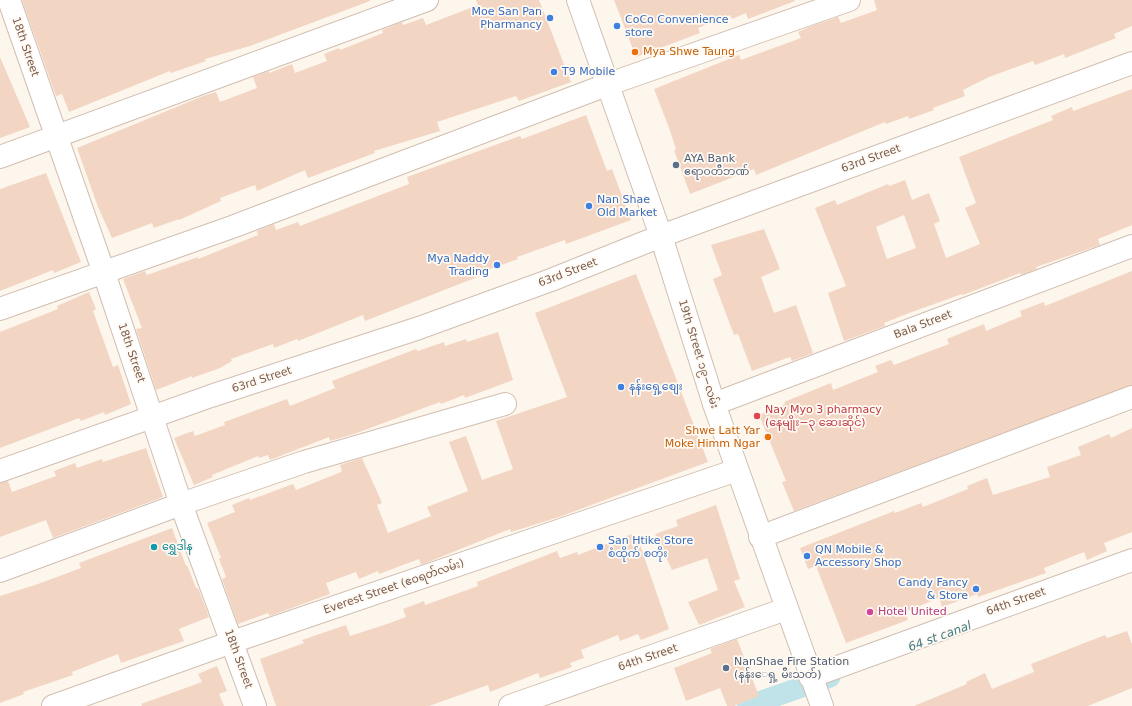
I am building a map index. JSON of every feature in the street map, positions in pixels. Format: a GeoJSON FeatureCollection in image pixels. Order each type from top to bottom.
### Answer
{"type":"FeatureCollection","features":[{"type":"Feature","properties":{"kind":"street","name":"18th Street"},"geometry":{"type":"LineString","coordinates":[[9,0],[104,273],[181,504],[255,706]]}},
{"type":"Feature","properties":{"kind":"street"},"geometry":{"type":"LineString","coordinates":[[0,157],[427,0]]}},
{"type":"Feature","properties":{"kind":"street","name":"19th Street ၁၉−လမ်း"},"geometry":{"type":"LineString","coordinates":[[578,0],[609,84],[661,236],[714,404],[760,537],[822,706]]}},
{"type":"Feature","properties":{"kind":"street"},"geometry":{"type":"LineString","coordinates":[[0,309],[104,273],[609,84],[849,0]]}},
{"type":"Feature","properties":{"kind":"street","name":"63rd Street"},"geometry":{"type":"LineString","coordinates":[[0,471],[152,416],[419,328],[551,280],[661,236],[1132,63]]}},
{"type":"Feature","properties":{"kind":"street","name":"Bala Street"},"geometry":{"type":"LineString","coordinates":[[714,404],[1132,246]]}},
{"type":"Feature","properties":{"kind":"street"},"geometry":{"type":"LineString","coordinates":[[760,537],[1132,397]]}},
{"type":"Feature","properties":{"kind":"street"},"geometry":{"type":"LineString","coordinates":[[0,571],[181,504],[304,462],[504,404]]}},
{"type":"Feature","properties":{"kind":"street","name":"Everest Street (ဧ၀ရတ်လမ်း)"},"geometry":{"type":"LineString","coordinates":[[53,706],[232,642],[737,470]]}},
{"type":"Feature","properties":{"kind":"street","name":"64th Street"},"geometry":{"type":"LineString","coordinates":[[811,679],[1132,560]]}},
{"type":"Feature","properties":{"kind":"street","name":"64th Street"},"geometry":{"type":"LineString","coordinates":[[510,706],[786,609]]}},
{"type":"Feature","properties":{"kind":"building"},"geometry":{"type":"Polygon","coordinates":[[[22,0],[370,1],[250,46],[205,59],[206,61],[171,73],[170,71],[69,112],[62,94],[56,96],[22,0]]]}},
{"type":"Feature","properties":{"kind":"building"},"geometry":{"type":"Polygon","coordinates":[[[476,0],[539,0],[571,82],[519,101],[516,96],[437,122],[440,131],[374,151],[375,153],[308,178],[305,170],[257,191],[255,185],[220,198],[221,201],[179,220],[154,228],[152,223],[112,238],[98,207],[77,148],[203,96],[216,92],[220,102],[257,88],[253,77],[269,71],[269,73],[292,64],[295,73],[327,61],[324,54],[339,48],[340,50],[383,33],[382,30],[402,22],[403,25],[423,18],[426,25],[478,5],[476,0]]]}},
{"type":"Feature","properties":{"kind":"building"},"geometry":{"type":"Polygon","coordinates":[[[614,0],[795,1],[748,19],[746,13],[732,19],[730,15],[698,28],[700,33],[636,57],[614,0]]]}},
{"type":"Feature","properties":{"kind":"building"},"geometry":{"type":"Polygon","coordinates":[[[874,0],[1132,0],[1132,26],[1114,34],[1116,38],[1065,58],[1064,54],[1035,65],[1033,61],[989,77],[963,90],[965,96],[933,108],[934,110],[909,119],[908,116],[886,124],[885,122],[756,175],[754,169],[690,194],[674,150],[676,149],[669,128],[654,89],[739,55],[741,60],[801,38],[798,32],[809,27],[838,17],[841,23],[877,10],[874,0]]]}},
{"type":"Feature","properties":{"kind":"building"},"geometry":{"type":"Polygon","coordinates":[[[0,57],[30,127],[0,138],[0,57]]]}},
{"type":"Feature","properties":{"kind":"building"},"geometry":{"type":"Polygon","coordinates":[[[1132,89],[1132,225],[1098,239],[1100,245],[1036,267],[1037,269],[1021,275],[1020,273],[963,295],[962,294],[909,313],[884,323],[885,326],[844,341],[828,293],[846,286],[815,208],[835,200],[837,205],[888,184],[889,186],[905,180],[912,200],[929,193],[940,221],[934,224],[946,258],[980,244],[965,208],[976,203],[959,157],[1053,120],[1051,116],[1072,107],[1073,111],[1132,89]],[[904,215],[876,227],[887,259],[916,248],[904,215]]]}},
{"type":"Feature","properties":{"kind":"building"},"geometry":{"type":"Polygon","coordinates":[[[586,115],[607,171],[612,169],[631,220],[566,244],[565,240],[517,257],[518,259],[479,273],[480,276],[365,321],[363,315],[298,341],[297,339],[274,348],[273,344],[231,359],[232,361],[220,368],[192,378],[192,376],[156,390],[136,329],[142,328],[123,279],[145,271],[147,275],[198,257],[198,259],[258,235],[257,231],[274,224],[276,230],[298,222],[300,226],[409,184],[407,177],[520,136],[522,139],[586,115]]]}},
{"type":"Feature","properties":{"kind":"building"},"geometry":{"type":"Polygon","coordinates":[[[46,173],[81,262],[54,273],[53,270],[0,291],[0,189],[46,173]]]}},
{"type":"Feature","properties":{"kind":"building"},"geometry":{"type":"Polygon","coordinates":[[[764,229],[780,269],[761,277],[774,313],[796,305],[813,353],[792,361],[790,357],[752,371],[738,334],[734,335],[713,279],[722,275],[711,245],[764,229]]]}},
{"type":"Feature","properties":{"kind":"building"},"geometry":{"type":"Polygon","coordinates":[[[1132,271],[1132,385],[794,511],[782,482],[786,481],[759,415],[785,404],[784,402],[831,383],[833,390],[878,372],[875,366],[891,360],[894,365],[949,344],[947,339],[984,324],[986,331],[1022,316],[1020,311],[1044,302],[1045,306],[1132,271]]]}},
{"type":"Feature","properties":{"kind":"building"},"geometry":{"type":"Polygon","coordinates":[[[636,274],[708,462],[559,517],[511,532],[510,529],[421,565],[419,559],[379,574],[378,571],[359,579],[356,572],[326,583],[330,594],[270,616],[268,613],[238,624],[222,579],[226,577],[219,559],[221,558],[207,523],[235,512],[232,505],[293,484],[296,490],[341,472],[340,465],[362,458],[382,503],[377,505],[388,533],[431,516],[427,507],[468,491],[449,442],[466,436],[482,480],[513,469],[496,421],[567,397],[535,313],[636,274]]]}},
{"type":"Feature","properties":{"kind":"building"},"geometry":{"type":"Polygon","coordinates":[[[89,292],[96,309],[93,311],[113,367],[118,365],[131,404],[105,415],[104,412],[81,421],[79,418],[0,448],[0,332],[58,309],[57,306],[89,292]]]}},
{"type":"Feature","properties":{"kind":"building"},"geometry":{"type":"Polygon","coordinates":[[[498,332],[513,380],[465,398],[464,395],[441,404],[440,402],[354,434],[330,441],[329,437],[270,460],[268,455],[259,458],[258,456],[212,475],[213,477],[194,485],[174,438],[193,431],[195,436],[225,425],[224,422],[287,399],[290,406],[335,388],[332,381],[416,349],[418,351],[444,342],[445,346],[466,339],[467,342],[498,332]]]}},
{"type":"Feature","properties":{"kind":"building"},"geometry":{"type":"Polygon","coordinates":[[[1132,428],[1132,532],[1104,543],[1107,551],[1087,560],[1084,552],[1044,568],[1046,573],[978,597],[977,594],[942,607],[939,598],[905,612],[908,620],[846,643],[816,566],[808,569],[800,548],[894,511],[895,513],[921,503],[923,507],[968,489],[967,486],[987,478],[993,495],[1050,477],[1047,467],[1081,455],[1078,447],[1109,434],[1111,438],[1132,428]]]}},
{"type":"Feature","properties":{"kind":"building"},"geometry":{"type":"Polygon","coordinates":[[[146,448],[163,497],[53,538],[46,520],[0,537],[0,483],[8,481],[12,492],[56,476],[54,471],[75,463],[77,468],[102,459],[103,462],[146,448]]]}},
{"type":"Feature","properties":{"kind":"building"},"geometry":{"type":"Polygon","coordinates":[[[716,505],[740,579],[734,581],[745,607],[699,625],[688,602],[718,590],[707,558],[672,570],[655,534],[678,526],[676,520],[716,505]]]}},
{"type":"Feature","properties":{"kind":"building"},"geometry":{"type":"Polygon","coordinates":[[[172,528],[186,566],[187,565],[196,588],[198,588],[209,617],[179,629],[184,641],[121,663],[118,654],[72,672],[73,675],[23,692],[24,694],[0,703],[0,596],[81,568],[79,563],[172,528]]]}},
{"type":"Feature","properties":{"kind":"building"},"geometry":{"type":"Polygon","coordinates":[[[632,534],[634,541],[638,539],[669,629],[641,640],[638,634],[620,641],[618,635],[581,650],[584,658],[570,663],[572,667],[540,678],[538,673],[490,692],[488,685],[429,706],[276,706],[260,659],[304,643],[302,640],[346,625],[350,636],[387,624],[406,617],[403,609],[424,601],[425,605],[478,586],[477,582],[557,551],[560,558],[577,552],[578,555],[632,534]]]}},
{"type":"Feature","properties":{"kind":"building"},"geometry":{"type":"Polygon","coordinates":[[[1127,631],[1132,644],[1132,688],[1088,706],[914,706],[967,684],[966,682],[985,673],[992,689],[1034,672],[1031,664],[1105,635],[1107,638],[1127,631]]]}},
{"type":"Feature","properties":{"kind":"building"},"geometry":{"type":"Polygon","coordinates":[[[737,639],[759,696],[734,706],[727,706],[720,688],[686,701],[674,668],[712,653],[710,649],[737,639]]]}},
{"type":"Feature","properties":{"kind":"building"},"geometry":{"type":"Polygon","coordinates":[[[217,666],[227,691],[219,694],[224,706],[142,706],[141,704],[202,682],[198,674],[217,666]]]}},
{"type":"Feature","properties":{"kind":"waterway","name":"64 st canal"},"geometry":{"type":"LineString","coordinates":[[748,706],[830,677]]}},
{"type":"Feature","properties":{"kind":"place","name":"Moe San Pan Pharmancy"},"geometry":{"type":"Point","coordinates":[550,18]}},
{"type":"Feature","properties":{"kind":"place","name":"CoCo Convenience store"},"geometry":{"type":"Point","coordinates":[617,26]}},
{"type":"Feature","properties":{"kind":"place","name":"Mya Shwe Taung"},"geometry":{"type":"Point","coordinates":[635,52]}},
{"type":"Feature","properties":{"kind":"place","name":"T9 Mobile"},"geometry":{"type":"Point","coordinates":[554,72]}},
{"type":"Feature","properties":{"kind":"place","name":"AYA Bank ဧရာ၀တီဘဏ်"},"geometry":{"type":"Point","coordinates":[676,165]}},
{"type":"Feature","properties":{"kind":"place","name":"Nan Shae Old Market"},"geometry":{"type":"Point","coordinates":[589,206]}},
{"type":"Feature","properties":{"kind":"place","name":"Mya Naddy Trading"},"geometry":{"type":"Point","coordinates":[497,265]}},
{"type":"Feature","properties":{"kind":"place","name":"နန်းရှေ့စျေး"},"geometry":{"type":"Point","coordinates":[621,387]}},
{"type":"Feature","properties":{"kind":"place","name":"Nay Myo 3 pharmacy (နေမျိုး−၃ ဆေးဆိုင်)"},"geometry":{"type":"Point","coordinates":[757,416]}},
{"type":"Feature","properties":{"kind":"place","name":"Shwe Latt Yar Moke Himm Ngar"},"geometry":{"type":"Point","coordinates":[768,437]}},
{"type":"Feature","properties":{"kind":"place","name":"ရွှေဒါန"},"geometry":{"type":"Point","coordinates":[154,547]}},
{"type":"Feature","properties":{"kind":"place","name":"San Htike Store စံထိုက် စတိုး"},"geometry":{"type":"Point","coordinates":[600,547]}},
{"type":"Feature","properties":{"kind":"place","name":"QN Mobile & Accessory Shop"},"geometry":{"type":"Point","coordinates":[807,556]}},
{"type":"Feature","properties":{"kind":"place","name":"Candy Fancy & Store"},"geometry":{"type":"Point","coordinates":[976,589]}},
{"type":"Feature","properties":{"kind":"place","name":"Hotel United"},"geometry":{"type":"Point","coordinates":[870,612]}},
{"type":"Feature","properties":{"kind":"place","name":"NanShae Fire Station (နန်းေရှ့ မီးသတ်)"},"geometry":{"type":"Point","coordinates":[726,668]}}]}
